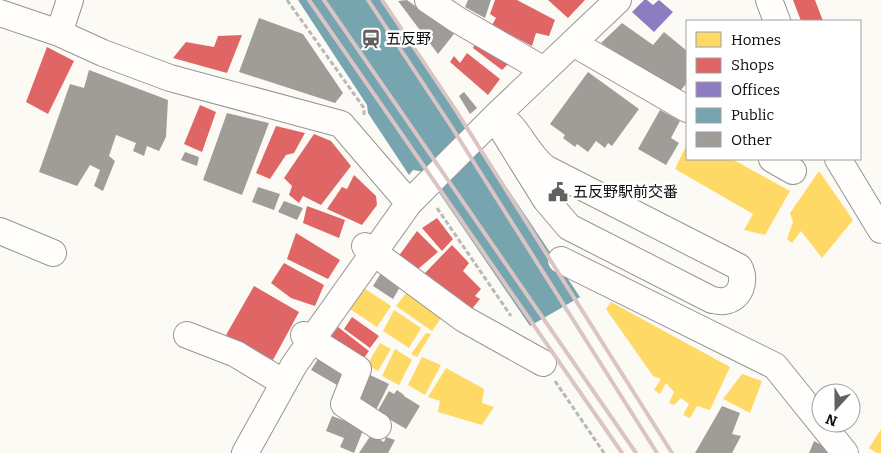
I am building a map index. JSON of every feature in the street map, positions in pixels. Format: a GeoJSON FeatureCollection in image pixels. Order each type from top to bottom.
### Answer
{"type":"FeatureCollection","features":[{"type":"Feature","properties":{"kind":"street"},"geometry":{"type":"LineString","coordinates":[[59,33],[70,0]]}},
{"type":"Feature","properties":{"kind":"street"},"geometry":{"type":"LineString","coordinates":[[428,0],[456,19],[544,70]]}},
{"type":"Feature","properties":{"kind":"street"},"geometry":{"type":"LineString","coordinates":[[245,453],[308,338],[370,249],[409,204],[544,70],[618,0]]}},
{"type":"Feature","properties":{"kind":"street"},"geometry":{"type":"LineString","coordinates":[[769,0],[777,20]]}},
{"type":"Feature","properties":{"kind":"street"},"geometry":{"type":"LineString","coordinates":[[0,13],[59,33],[103,53],[170,78],[341,124],[409,204]]}},
{"type":"Feature","properties":{"kind":"street"},"geometry":{"type":"LineString","coordinates":[[573,43],[686,108]]}},
{"type":"Feature","properties":{"kind":"street"},"geometry":{"type":"LineString","coordinates":[[498,115],[506,119],[530,154],[545,168],[739,267],[743,282],[738,293],[732,299],[723,301],[712,300],[569,227],[546,200],[503,131],[498,115]]}},
{"type":"Feature","properties":{"kind":"street"},"geometry":{"type":"LineString","coordinates":[[839,160],[881,230]]}},
{"type":"Feature","properties":{"kind":"street"},"geometry":{"type":"LineString","coordinates":[[0,231],[53,253]]}},
{"type":"Feature","properties":{"kind":"street"},"geometry":{"type":"LineString","coordinates":[[370,249],[464,319],[543,363]]}},
{"type":"Feature","properties":{"kind":"street"},"geometry":{"type":"LineString","coordinates":[[561,260],[774,366],[846,453]]}},
{"type":"Feature","properties":{"kind":"street"},"geometry":{"type":"LineString","coordinates":[[187,335],[236,354],[284,382]]}},
{"type":"Feature","properties":{"kind":"street"},"geometry":{"type":"LineString","coordinates":[[308,338],[358,370],[344,404],[378,426]]}},
{"type":"Feature","properties":{"kind":"path"},"geometry":{"type":"LineString","coordinates":[[288,0],[364,108],[363,121]]}},
{"type":"Feature","properties":{"kind":"building: Homes"},"geometry":{"type":"Polygon","coordinates":[[[686,146],[686,160],[734,160],[790,191],[765,235],[744,230],[753,214],[675,169],[686,146]]]}},
{"type":"Feature","properties":{"kind":"building: Homes"},"geometry":{"type":"Polygon","coordinates":[[[819,171],[853,220],[822,258],[801,231],[792,243],[787,239],[793,222],[790,213],[819,171]]]}},
{"type":"Feature","properties":{"kind":"building: Homes"},"geometry":{"type":"Polygon","coordinates":[[[364,288],[391,306],[377,327],[350,309],[364,288]]]}},
{"type":"Feature","properties":{"kind":"building: Homes"},"geometry":{"type":"Polygon","coordinates":[[[407,292],[442,317],[432,331],[396,306],[407,292]]]}},
{"type":"Feature","properties":{"kind":"building: Homes"},"geometry":{"type":"Polygon","coordinates":[[[611,302],[730,367],[710,410],[697,406],[690,418],[683,415],[689,404],[681,398],[674,405],[669,403],[674,392],[666,383],[660,394],[654,390],[661,379],[653,376],[606,309],[611,302]]]}},
{"type":"Feature","properties":{"kind":"building: Homes"},"geometry":{"type":"Polygon","coordinates":[[[394,310],[421,328],[409,348],[383,331],[394,310]]]}},
{"type":"Feature","properties":{"kind":"building: Homes"},"geometry":{"type":"Polygon","coordinates":[[[426,333],[431,334],[417,357],[411,354],[426,333]]]}},
{"type":"Feature","properties":{"kind":"building: Homes"},"geometry":{"type":"Polygon","coordinates":[[[380,343],[391,349],[378,371],[367,365],[380,343]]]}},
{"type":"Feature","properties":{"kind":"building: Homes"},"geometry":{"type":"Polygon","coordinates":[[[395,349],[412,360],[399,385],[382,376],[395,349]]]}},
{"type":"Feature","properties":{"kind":"building: Homes"},"geometry":{"type":"Polygon","coordinates":[[[422,357],[441,365],[425,395],[408,385],[422,357]]]}},
{"type":"Feature","properties":{"kind":"building: Homes"},"geometry":{"type":"Polygon","coordinates":[[[446,368],[484,389],[482,403],[494,407],[482,425],[438,412],[440,401],[428,397],[446,368]]]}},
{"type":"Feature","properties":{"kind":"building: Homes"},"geometry":{"type":"Polygon","coordinates":[[[742,374],[762,381],[750,413],[723,399],[742,374]]]}},
{"type":"Feature","properties":{"kind":"building: Homes"},"geometry":{"type":"Polygon","coordinates":[[[881,429],[881,453],[877,453],[869,448],[881,429]]]}},
{"type":"Feature","properties":{"kind":"building: Shops"},"geometry":{"type":"Polygon","coordinates":[[[495,0],[517,0],[555,20],[549,36],[536,33],[532,46],[492,25],[496,18],[490,14],[495,0]]]}},
{"type":"Feature","properties":{"kind":"building: Shops"},"geometry":{"type":"Polygon","coordinates":[[[548,0],[585,0],[568,18],[548,0]]]}},
{"type":"Feature","properties":{"kind":"building: Shops"},"geometry":{"type":"Polygon","coordinates":[[[793,0],[815,0],[823,20],[801,20],[793,0]]]}},
{"type":"Feature","properties":{"kind":"building: Shops"},"geometry":{"type":"Polygon","coordinates":[[[242,35],[227,73],[173,58],[186,42],[214,47],[218,36],[242,35]]]}},
{"type":"Feature","properties":{"kind":"building: Shops"},"geometry":{"type":"Polygon","coordinates":[[[476,42],[511,61],[502,70],[473,48],[476,42]]]}},
{"type":"Feature","properties":{"kind":"building: Shops"},"geometry":{"type":"Polygon","coordinates":[[[47,47],[74,61],[48,114],[26,102],[47,47]]]}},
{"type":"Feature","properties":{"kind":"building: Shops"},"geometry":{"type":"Polygon","coordinates":[[[467,53],[500,79],[488,95],[450,62],[454,56],[460,63],[467,53]]]}},
{"type":"Feature","properties":{"kind":"building: Shops"},"geometry":{"type":"Polygon","coordinates":[[[200,105],[216,112],[202,152],[184,144],[200,105]]]}},
{"type":"Feature","properties":{"kind":"building: Shops"},"geometry":{"type":"Polygon","coordinates":[[[65,120],[95,136],[76,180],[41,167],[65,120]]]}},
{"type":"Feature","properties":{"kind":"building: Shops"},"geometry":{"type":"Polygon","coordinates":[[[276,126],[305,133],[294,153],[286,155],[270,179],[256,173],[276,126]]]}},
{"type":"Feature","properties":{"kind":"building: Shops"},"geometry":{"type":"Polygon","coordinates":[[[314,134],[331,141],[351,166],[321,205],[303,196],[299,203],[289,195],[292,186],[284,178],[314,134]]]}},
{"type":"Feature","properties":{"kind":"building: Shops"},"geometry":{"type":"Polygon","coordinates":[[[354,175],[376,196],[377,205],[362,225],[327,209],[342,187],[347,189],[354,175]]]}},
{"type":"Feature","properties":{"kind":"building: Shops"},"geometry":{"type":"Polygon","coordinates":[[[307,206],[345,220],[339,238],[303,223],[307,206]]]}},
{"type":"Feature","properties":{"kind":"building: Shops"},"geometry":{"type":"Polygon","coordinates":[[[437,218],[453,239],[442,251],[422,228],[437,218]]]}},
{"type":"Feature","properties":{"kind":"building: Shops"},"geometry":{"type":"Polygon","coordinates":[[[417,231],[438,252],[417,270],[398,257],[417,231]]]}},
{"type":"Feature","properties":{"kind":"building: Shops"},"geometry":{"type":"Polygon","coordinates":[[[296,233],[340,260],[328,279],[287,259],[296,233]]]}},
{"type":"Feature","properties":{"kind":"building: Shops"},"geometry":{"type":"Polygon","coordinates":[[[452,245],[469,263],[463,271],[481,289],[475,296],[480,299],[471,310],[425,273],[452,245]]]}},
{"type":"Feature","properties":{"kind":"building: Shops"},"geometry":{"type":"Polygon","coordinates":[[[284,263],[324,285],[315,306],[291,298],[271,283],[284,263]]]}},
{"type":"Feature","properties":{"kind":"building: Shops"},"geometry":{"type":"Polygon","coordinates":[[[254,286],[299,312],[273,360],[226,335],[254,286]]]}},
{"type":"Feature","properties":{"kind":"building: Shops"},"geometry":{"type":"Polygon","coordinates":[[[352,317],[379,336],[370,348],[344,329],[352,317]]]}},
{"type":"Feature","properties":{"kind":"building: Shops"},"geometry":{"type":"Polygon","coordinates":[[[338,327],[369,351],[361,362],[330,338],[338,327]]]}},
{"type":"Feature","properties":{"kind":"building: Offices"},"geometry":{"type":"Polygon","coordinates":[[[644,0],[653,5],[659,0],[673,12],[654,32],[632,12],[644,0]]]}},
{"type":"Feature","properties":{"kind":"building: Public"},"geometry":{"type":"Polygon","coordinates":[[[298,0],[381,0],[580,297],[530,326],[425,172],[413,170],[409,175],[368,113],[367,105],[298,0]]]}},
{"type":"Feature","properties":{"kind":"building: Other"},"geometry":{"type":"Polygon","coordinates":[[[407,0],[454,34],[438,54],[398,1],[407,0]]]}},
{"type":"Feature","properties":{"kind":"building: Other"},"geometry":{"type":"Polygon","coordinates":[[[468,0],[491,0],[485,18],[465,7],[468,0]]]}},
{"type":"Feature","properties":{"kind":"building: Other"},"geometry":{"type":"Polygon","coordinates":[[[259,18],[303,34],[343,93],[335,103],[239,72],[259,18]]]}},
{"type":"Feature","properties":{"kind":"building: Other"},"geometry":{"type":"Polygon","coordinates":[[[622,23],[653,45],[664,32],[686,50],[686,84],[680,91],[601,43],[622,23]]]}},
{"type":"Feature","properties":{"kind":"building: Other"},"geometry":{"type":"Polygon","coordinates":[[[89,70],[168,100],[166,137],[159,151],[147,146],[144,156],[133,151],[136,143],[116,135],[109,156],[115,161],[103,191],[94,186],[100,170],[90,165],[77,186],[39,172],[70,84],[84,88],[89,70]]]}},
{"type":"Feature","properties":{"kind":"building: Other"},"geometry":{"type":"Polygon","coordinates":[[[588,72],[639,109],[612,146],[608,143],[605,148],[596,141],[588,152],[577,144],[575,147],[563,138],[565,135],[550,124],[588,72]]]}},
{"type":"Feature","properties":{"kind":"building: Other"},"geometry":{"type":"Polygon","coordinates":[[[464,92],[477,108],[470,114],[459,96],[464,92]]]}},
{"type":"Feature","properties":{"kind":"building: Other"},"geometry":{"type":"Polygon","coordinates":[[[660,110],[680,121],[671,138],[679,143],[666,165],[638,149],[660,110]]]}},
{"type":"Feature","properties":{"kind":"building: Other"},"geometry":{"type":"Polygon","coordinates":[[[227,113],[269,123],[242,195],[203,180],[227,113]]]}},
{"type":"Feature","properties":{"kind":"building: Other"},"geometry":{"type":"Polygon","coordinates":[[[185,152],[199,157],[197,166],[181,160],[185,152]]]}},
{"type":"Feature","properties":{"kind":"building: Other"},"geometry":{"type":"Polygon","coordinates":[[[258,187],[280,194],[274,210],[252,202],[258,187]]]}},
{"type":"Feature","properties":{"kind":"building: Other"},"geometry":{"type":"Polygon","coordinates":[[[284,201],[303,208],[297,220],[278,212],[284,201]]]}},
{"type":"Feature","properties":{"kind":"building: Other"},"geometry":{"type":"Polygon","coordinates":[[[381,273],[401,285],[393,299],[373,286],[381,273]]]}},
{"type":"Feature","properties":{"kind":"building: Other"},"geometry":{"type":"Polygon","coordinates":[[[321,354],[343,373],[337,385],[311,370],[321,354]]]}},
{"type":"Feature","properties":{"kind":"building: Other"},"geometry":{"type":"Polygon","coordinates":[[[366,373],[389,384],[376,410],[354,399],[366,373]]]}},
{"type":"Feature","properties":{"kind":"building: Other"},"geometry":{"type":"Polygon","coordinates":[[[397,390],[420,406],[406,429],[377,412],[389,391],[394,394],[397,390]]]}},
{"type":"Feature","properties":{"kind":"building: Other"},"geometry":{"type":"Polygon","coordinates":[[[722,406],[740,413],[732,434],[741,436],[732,453],[695,453],[722,406]]]}},
{"type":"Feature","properties":{"kind":"building: Other"},"geometry":{"type":"Polygon","coordinates":[[[332,416],[364,428],[354,453],[340,447],[344,438],[326,431],[332,416]]]}},
{"type":"Feature","properties":{"kind":"building: Other"},"geometry":{"type":"Polygon","coordinates":[[[371,435],[384,442],[386,437],[395,440],[388,453],[359,453],[371,435]]]}},
{"type":"Feature","properties":{"kind":"building: Other"},"geometry":{"type":"Polygon","coordinates":[[[814,441],[836,453],[809,453],[814,441]]]}},
{"type":"Feature","properties":{"kind":"railway"},"geometry":{"type":"LineString","coordinates":[[309,0],[622,453]]}},
{"type":"Feature","properties":{"kind":"railway"},"geometry":{"type":"LineString","coordinates":[[324,0],[636,453]]}},
{"type":"Feature","properties":{"kind":"railway"},"geometry":{"type":"LineString","coordinates":[[368,0],[451,126],[657,453]]}},
{"type":"Feature","properties":{"kind":"railway"},"geometry":{"type":"LineString","coordinates":[[382,0],[455,109],[672,453]]}},
{"type":"Feature","properties":{"kind":"place","name":"五反野"},"geometry":{"type":"Point","coordinates":[371,39]}},
{"type":"Feature","properties":{"kind":"place","name":"五反野駅前交番"},"geometry":{"type":"Point","coordinates":[558,192]}}]}
